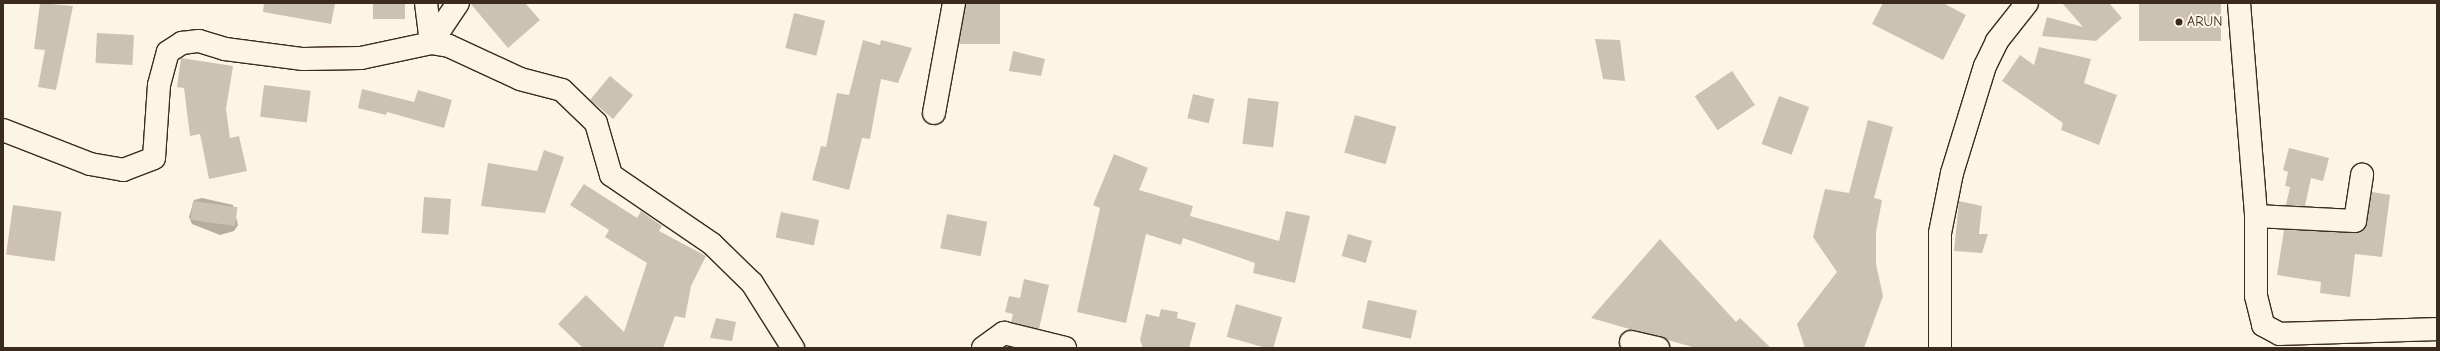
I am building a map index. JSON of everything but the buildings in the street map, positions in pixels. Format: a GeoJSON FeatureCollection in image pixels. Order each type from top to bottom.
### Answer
{"type":"FeatureCollection","features":[{"type":"Feature","properties":{"kind":"street"},"geometry":{"type":"LineString","coordinates":[[426,3],[431,43]]}},
{"type":"Feature","properties":{"kind":"street"},"geometry":{"type":"LineString","coordinates":[[431,43],[458,3]]}},
{"type":"Feature","properties":{"kind":"street"},"geometry":{"type":"LineString","coordinates":[[934,113],[954,3]]}},
{"type":"Feature","properties":{"kind":"street"},"geometry":{"type":"LineString","coordinates":[[1940,348],[1940,233],[1952,172],[1985,66],[1997,41],[2026,3]]}},
{"type":"Feature","properties":{"kind":"street"},"geometry":{"type":"LineString","coordinates":[[2239,3],[2256,216],[2256,296],[2263,325],[2280,334],[2437,329]]}},
{"type":"Feature","properties":{"kind":"street"},"geometry":{"type":"LineString","coordinates":[[3,130],[90,164],[123,170],[154,158],[159,85],[168,52],[182,43],[199,41],[225,49],[303,59],[361,58],[431,43],[449,46],[520,79],[562,90],[596,123],[611,175],[712,244],[752,283],[793,348]]}},
{"type":"Feature","properties":{"kind":"street"},"geometry":{"type":"LineString","coordinates":[[2256,216],[2354,222],[2362,175]]}},
{"type":"Feature","properties":{"kind":"street"},"geometry":{"type":"LineString","coordinates":[[983,348],[1004,333],[1066,348]]}},
{"type":"Feature","properties":{"kind":"street"},"geometry":{"type":"LineString","coordinates":[[1631,342],[1658,348]]}},
{"type":"Feature","properties":{"kind":"shaded area"},"geometry":{"type":"Polygon","coordinates":[[[202,198],[233,205],[238,225],[234,231],[220,235],[192,224],[189,217],[194,200],[202,198]]]}},
{"type":"Feature","properties":{"kind":"place","name":"ARUN"},"geometry":{"type":"Point","coordinates":[2179,22]}}]}
